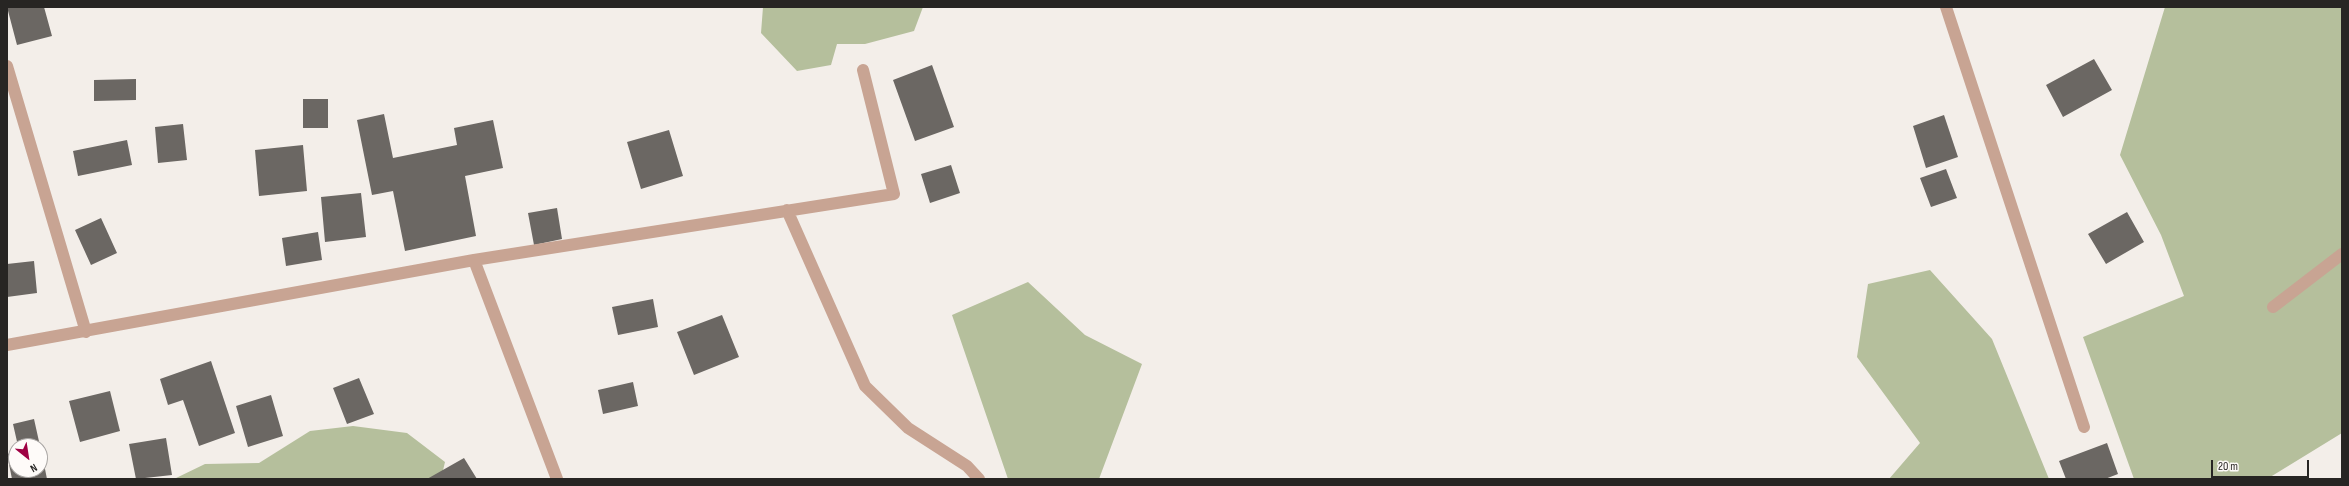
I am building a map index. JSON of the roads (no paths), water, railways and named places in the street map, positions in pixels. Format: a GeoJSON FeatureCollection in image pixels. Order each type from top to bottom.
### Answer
{"type":"FeatureCollection","features":[{"type":"Feature","properties":{"kind":"street"},"geometry":{"type":"LineString","coordinates":[[1946,7],[2084,427]]}},
{"type":"Feature","properties":{"kind":"street"},"geometry":{"type":"LineString","coordinates":[[7,66],[86,332]]}},
{"type":"Feature","properties":{"kind":"street"},"geometry":{"type":"LineString","coordinates":[[7,345],[86,332],[474,260],[894,194],[863,70]]}},
{"type":"Feature","properties":{"kind":"street"},"geometry":{"type":"LineString","coordinates":[[787,210],[865,386],[908,428],[968,466],[979,479]]}},
{"type":"Feature","properties":{"kind":"street"},"geometry":{"type":"LineString","coordinates":[[2273,307],[2342,254]]}},
{"type":"Feature","properties":{"kind":"street"},"geometry":{"type":"LineString","coordinates":[[474,260],[557,479]]}}]}
